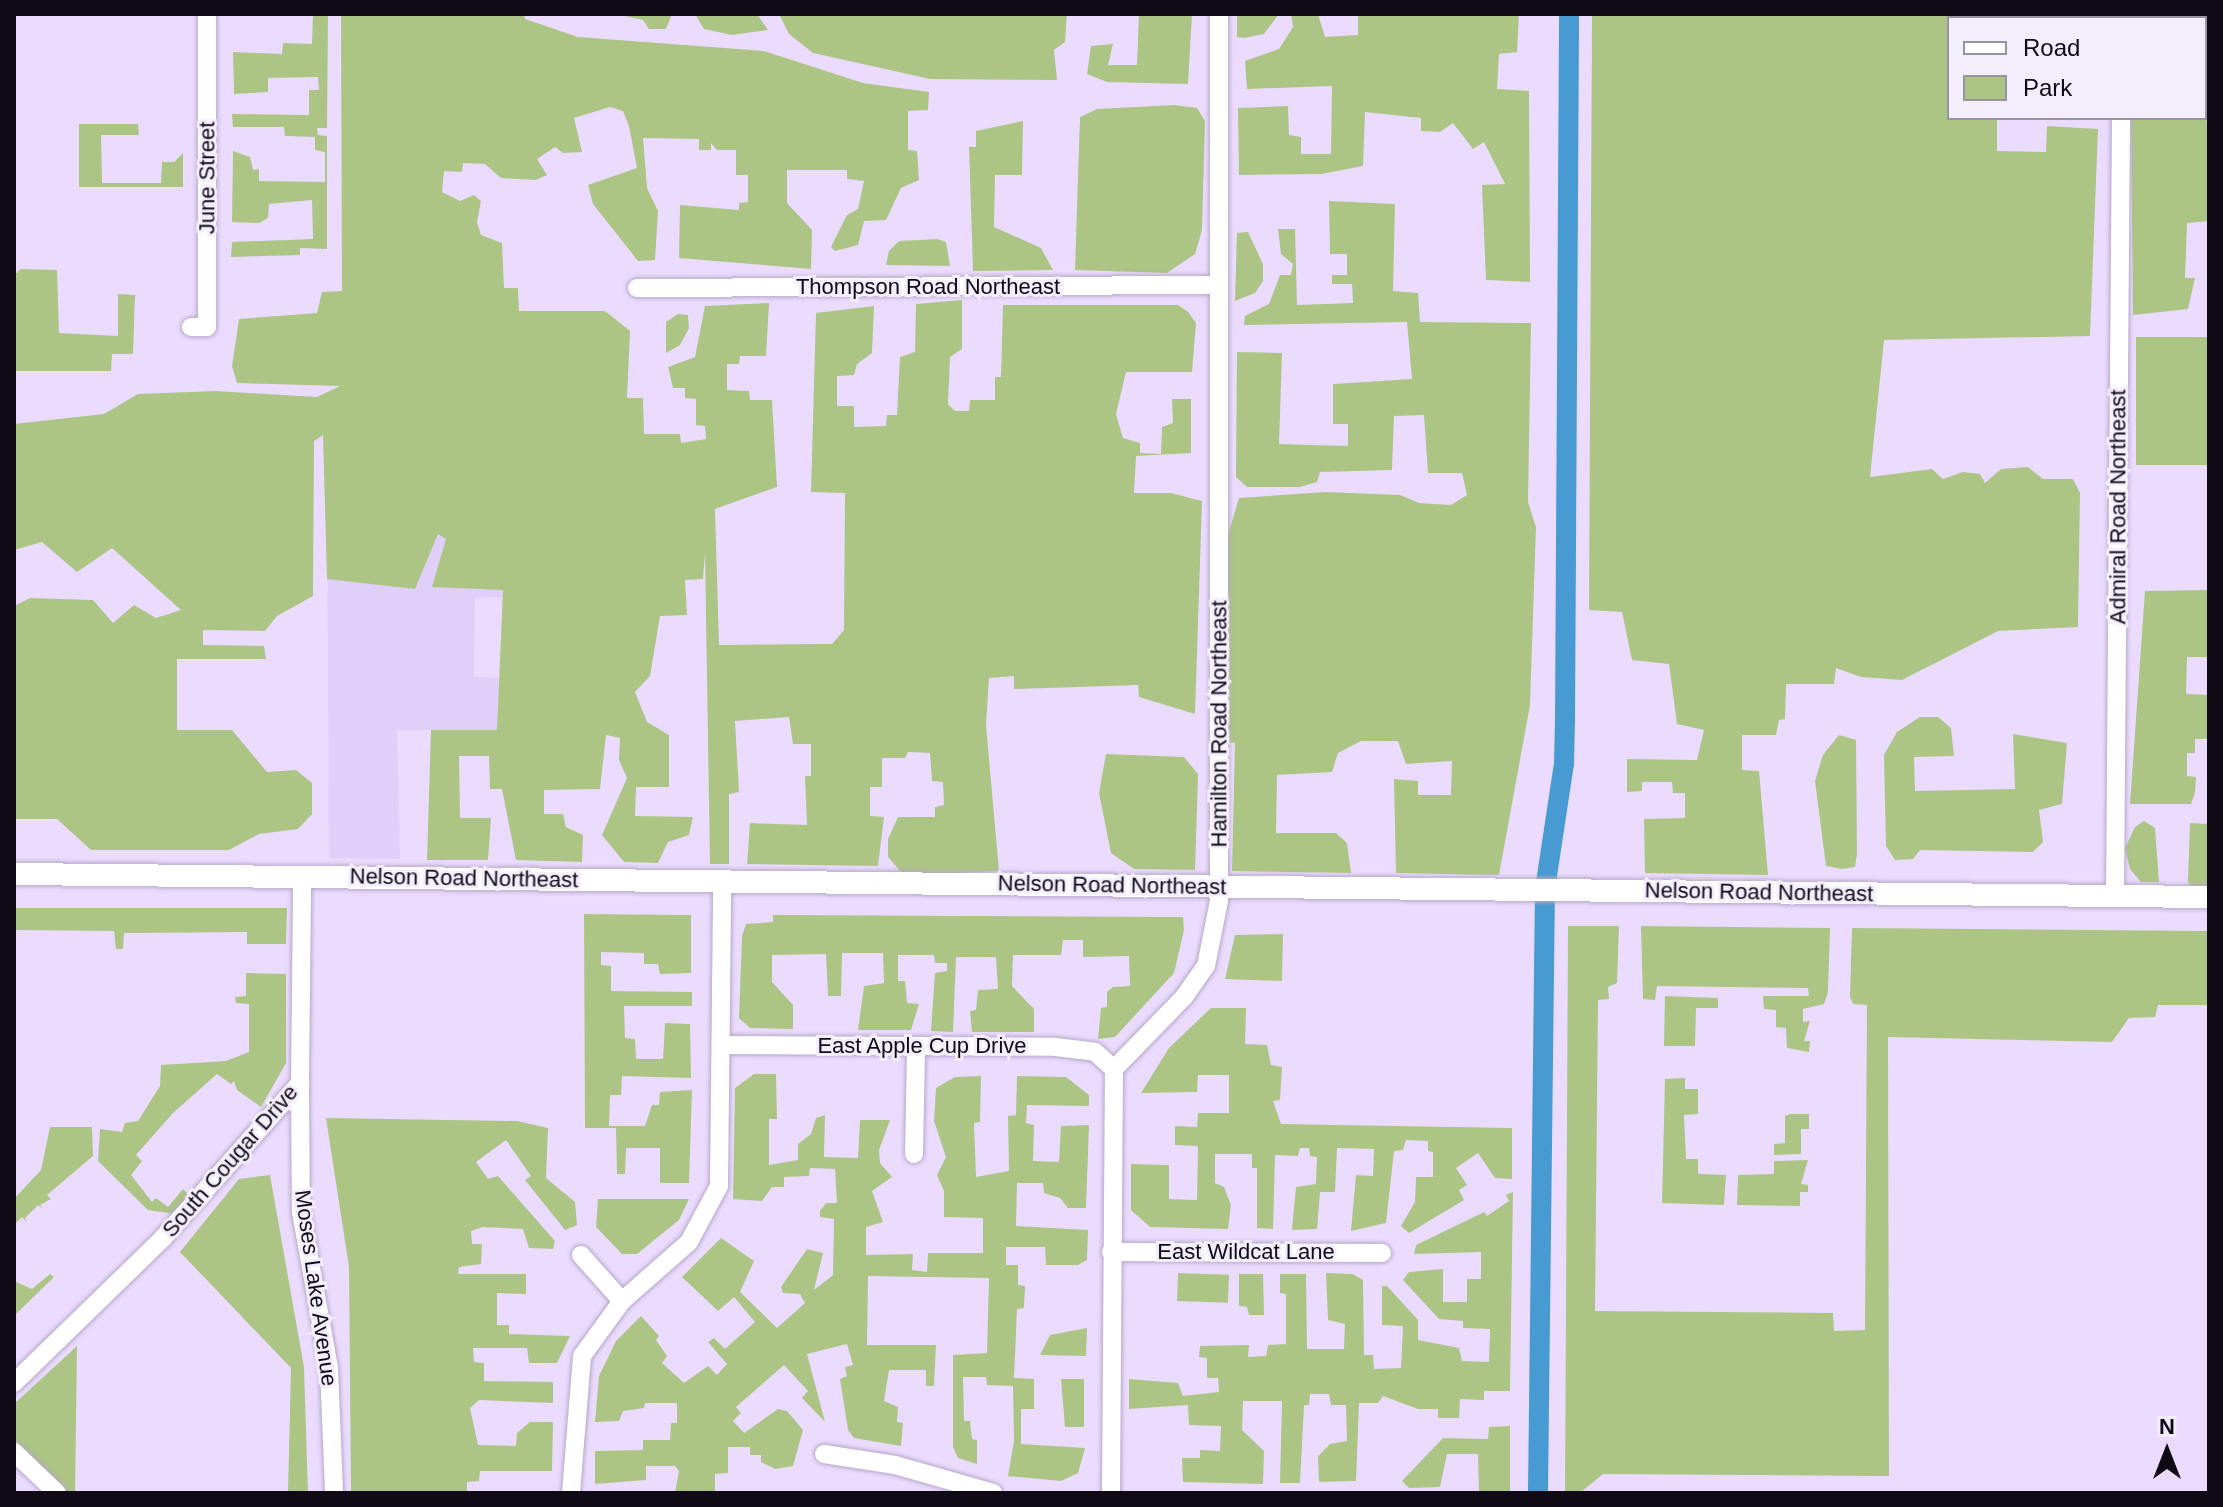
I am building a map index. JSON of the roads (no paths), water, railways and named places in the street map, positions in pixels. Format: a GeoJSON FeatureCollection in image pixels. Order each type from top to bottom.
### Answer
{"type":"FeatureCollection","features":[{"type":"Feature","properties":{"kind":"street","name":"June Street"},"geometry":{"type":"LineString","coordinates":[[191,327],[207,327],[207,14]]}},
{"type":"Feature","properties":{"kind":"street","name":"Hamilton Road Northeast"},"geometry":{"type":"LineString","coordinates":[[1114,1069],[1184,997],[1206,966],[1216,933],[1219,886],[1219,14]]}},
{"type":"Feature","properties":{"kind":"street","name":"Admiral Road Northeast"},"geometry":{"type":"LineString","coordinates":[[2115,896],[2121,120]]}},
{"type":"Feature","properties":{"kind":"street","name":"Thompson Road Northeast"},"geometry":{"type":"LineString","coordinates":[[637,288],[1219,285]]}},
{"type":"Feature","properties":{"kind":"street","name":"Nelson Road Northeast"},"geometry":{"type":"LineString","coordinates":[[14,874],[2209,897]]}},
{"type":"Feature","properties":{"kind":"street","name":"South Cougar Drive"},"geometry":{"type":"LineString","coordinates":[[14,1383],[163,1238],[300,1083],[302,877]]}},
{"type":"Feature","properties":{"kind":"street"},"geometry":{"type":"LineString","coordinates":[[571,1493],[582,1356],[622,1301],[689,1242],[712,1206],[719,1186],[723,1145],[722,881]]}},
{"type":"Feature","properties":{"kind":"street","name":"East Apple Cup Drive"},"geometry":{"type":"LineString","coordinates":[[723,1045],[1056,1047],[1095,1052],[1114,1069]]}},
{"type":"Feature","properties":{"kind":"street"},"geometry":{"type":"LineString","coordinates":[[914,1154],[916,1047]]}},
{"type":"Feature","properties":{"kind":"street"},"geometry":{"type":"LineString","coordinates":[[1111,1493],[1114,1069]]}},
{"type":"Feature","properties":{"kind":"street","name":"Moses Lake Avenue"},"geometry":{"type":"LineString","coordinates":[[300,1083],[301,1212],[329,1368],[334,1493]]}},
{"type":"Feature","properties":{"kind":"street","name":"East Wildcat Lane"},"geometry":{"type":"LineString","coordinates":[[1111,1252],[1382,1253]]}},
{"type":"Feature","properties":{"kind":"street"},"geometry":{"type":"LineString","coordinates":[[581,1255],[622,1301]]}},
{"type":"Feature","properties":{"kind":"street"},"geometry":{"type":"LineString","coordinates":[[14,1452],[57,1493]]}},
{"type":"Feature","properties":{"kind":"street"},"geometry":{"type":"LineString","coordinates":[[824,1454],[895,1465],[993,1493]]}},
{"type":"Feature","properties":{"kind":"waterway"},"geometry":{"type":"LineString","coordinates":[[1538,1493],[1545,889],[1564,764],[1565,719],[1569,14]]}}]}
